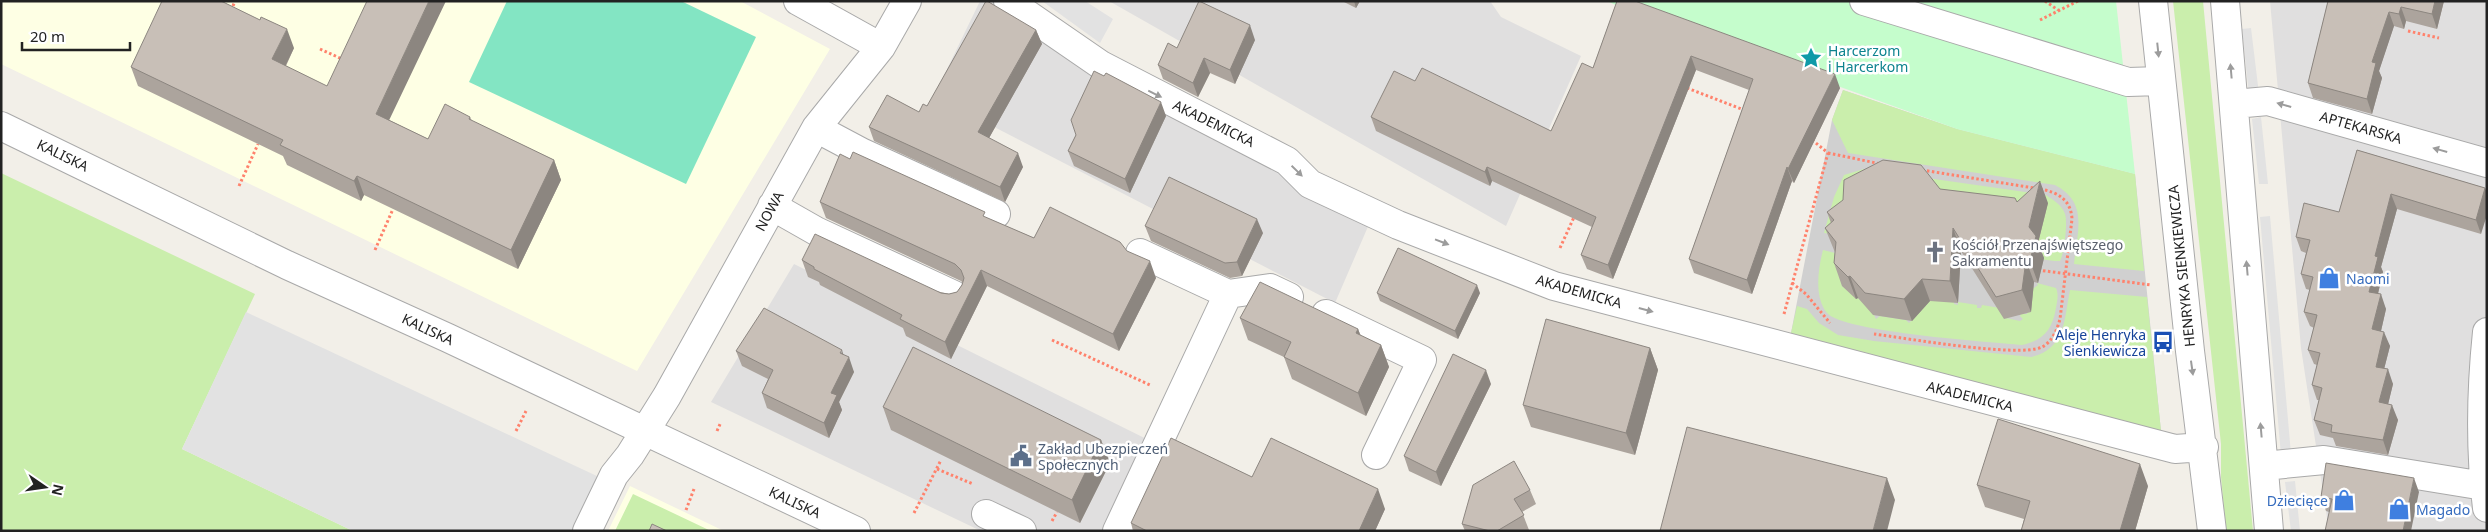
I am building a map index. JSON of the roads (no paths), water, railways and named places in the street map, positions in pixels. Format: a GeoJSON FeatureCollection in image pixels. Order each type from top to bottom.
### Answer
{"type":"FeatureCollection","features":[{"type":"Feature","properties":{"kind":"street"},"geometry":{"type":"LineString","coordinates":[[798,1],[881,47]]}},
{"type":"Feature","properties":{"kind":"street","name":"NOWA"},"geometry":{"type":"LineString","coordinates":[[587,531],[614,475],[645,431],[816,128],[881,47],[907,1]]}},
{"type":"Feature","properties":{"kind":"street","name":"AKADEMICKA"},"geometry":{"type":"LineString","coordinates":[[1008,1],[1112,71],[1287,161],[1310,184],[1398,225],[1554,286],[2175,449],[2204,447]]}},
{"type":"Feature","properties":{"kind":"street"},"geometry":{"type":"LineString","coordinates":[[1864,1],[2128,82],[2161,81]]}},
{"type":"Feature","properties":{"kind":"street","name":"HENRYKA SIENKIEWICZA"},"geometry":{"type":"LineString","coordinates":[[2153,1],[2190,352],[2204,447],[2212,531]]}},
{"type":"Feature","properties":{"kind":"street"},"geometry":{"type":"LineString","coordinates":[[2225,1],[2269,531]]}},
{"type":"Feature","properties":{"kind":"street","name":"APTEKARSKA"},"geometry":{"type":"LineString","coordinates":[[2234,104],[2268,101],[2487,163]]}},
{"type":"Feature","properties":{"kind":"street","name":"KALISKA"},"geometry":{"type":"LineString","coordinates":[[1,126],[287,265],[856,531]]}},
{"type":"Feature","properties":{"kind":"street"},"geometry":{"type":"LineString","coordinates":[[816,128],[863,153],[996,214]]}},
{"type":"Feature","properties":{"kind":"street"},"geometry":{"type":"LineString","coordinates":[[772,206],[816,231],[954,295]]}},
{"type":"Feature","properties":{"kind":"street"},"geometry":{"type":"LineString","coordinates":[[1140,254],[1228,294],[1270,288],[1422,360],[1376,455]]}},
{"type":"Feature","properties":{"kind":"street"},"geometry":{"type":"LineString","coordinates":[[1117,531],[1228,294]]}},
{"type":"Feature","properties":{"kind":"street"},"geometry":{"type":"LineString","coordinates":[[2264,466],[2324,460],[2486,497],[2483,365],[2487,332]]}},
{"type":"Feature","properties":{"kind":"street"},"geometry":{"type":"LineString","coordinates":[[986,514],[1022,531]]}},
{"type":"Feature","properties":{"kind":"place","name":"Harcerzom i Harcerkom"},"geometry":{"type":"Point","coordinates":[1811,58]}},
{"type":"Feature","properties":{"kind":"place","name":"Kościół Przenajświętszego Sakramentu"},"geometry":{"type":"Point","coordinates":[1935,252]}},
{"type":"Feature","properties":{"kind":"place","name":"Naomi"},"geometry":{"type":"Point","coordinates":[2329,278]}},
{"type":"Feature","properties":{"kind":"place","name":"Aleje Henryka Sienkiewicza"},"geometry":{"type":"Point","coordinates":[2163,342]}},
{"type":"Feature","properties":{"kind":"place","name":"Zakład Ubezpieczeń Społecznych"},"geometry":{"type":"Point","coordinates":[1021,456]}},
{"type":"Feature","properties":{"kind":"place","name":"Dziecięce"},"geometry":{"type":"Point","coordinates":[2344,500]}},
{"type":"Feature","properties":{"kind":"place","name":"Magado"},"geometry":{"type":"Point","coordinates":[2399,509]}}]}
